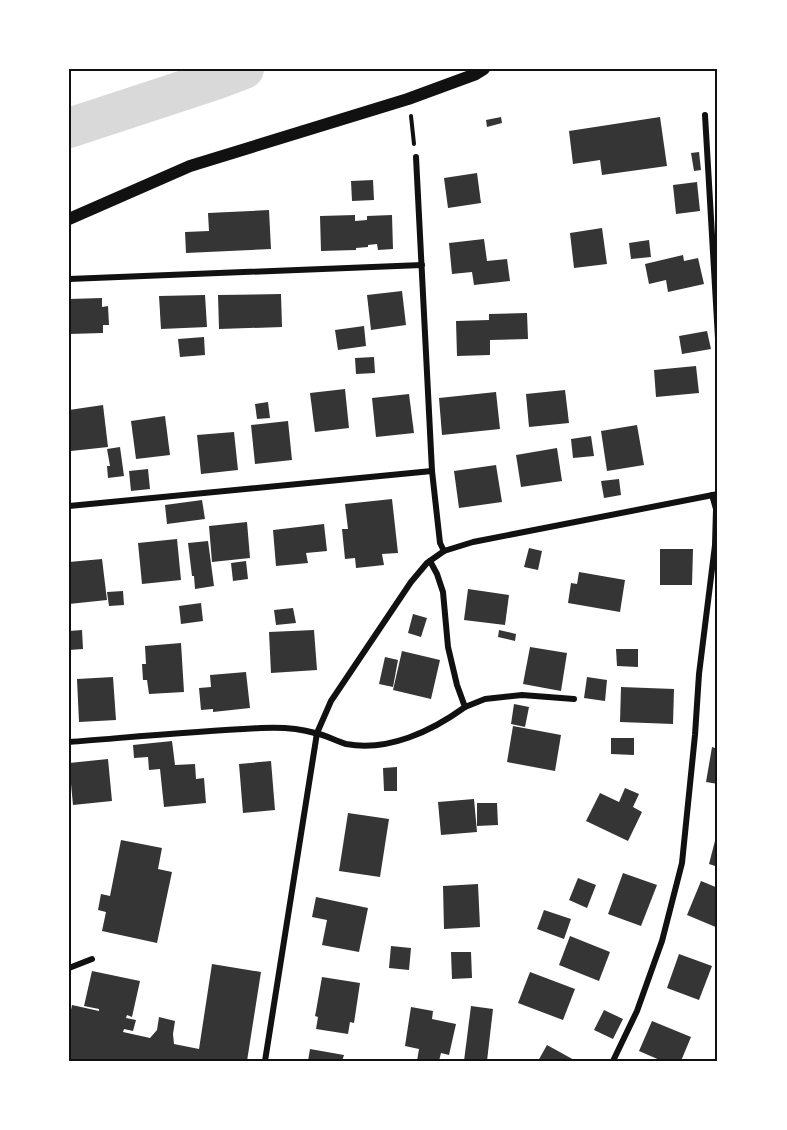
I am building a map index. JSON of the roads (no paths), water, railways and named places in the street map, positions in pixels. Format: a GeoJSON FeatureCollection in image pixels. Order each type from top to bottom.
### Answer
{"type":"FeatureCollection","features":[{"type":"Feature","properties":{"kind":"main road"},"geometry":{"type":"LineString","coordinates":[[69,219],[190,166],[408,99],[484,69]]}},
{"type":"Feature","properties":{"kind":"street"},"geometry":{"type":"LineString","coordinates":[[705,115],[718,338]]}},
{"type":"Feature","properties":{"kind":"street"},"geometry":{"type":"LineString","coordinates":[[416,157],[432,471],[440,543],[444,551]]}},
{"type":"Feature","properties":{"kind":"street"},"geometry":{"type":"LineString","coordinates":[[69,279],[422,265]]}},
{"type":"Feature","properties":{"kind":"street"},"geometry":{"type":"LineString","coordinates":[[69,506],[432,471]]}},
{"type":"Feature","properties":{"kind":"street"},"geometry":{"type":"LineString","coordinates":[[265,1061],[317,733],[331,701],[411,582],[430,561],[444,551],[473,542],[715,495],[715,545],[699,674],[682,863],[662,941],[638,1011],[616,1060]]}},
{"type":"Feature","properties":{"kind":"street"},"geometry":{"type":"LineString","coordinates":[[430,561],[443,592],[448,647],[465,707]]}},
{"type":"Feature","properties":{"kind":"street"},"geometry":{"type":"LineString","coordinates":[[69,742],[262,728],[295,728],[317,733],[346,744],[363,745],[404,739],[445,721],[465,707],[485,699],[522,695],[574,699]]}},
{"type":"Feature","properties":{"kind":"street"},"geometry":{"type":"LineString","coordinates":[[69,968],[92,959]]}},
{"type":"Feature","properties":{"kind":"waterway"},"geometry":{"type":"LineString","coordinates":[[69,128],[244,69]]}}]}
